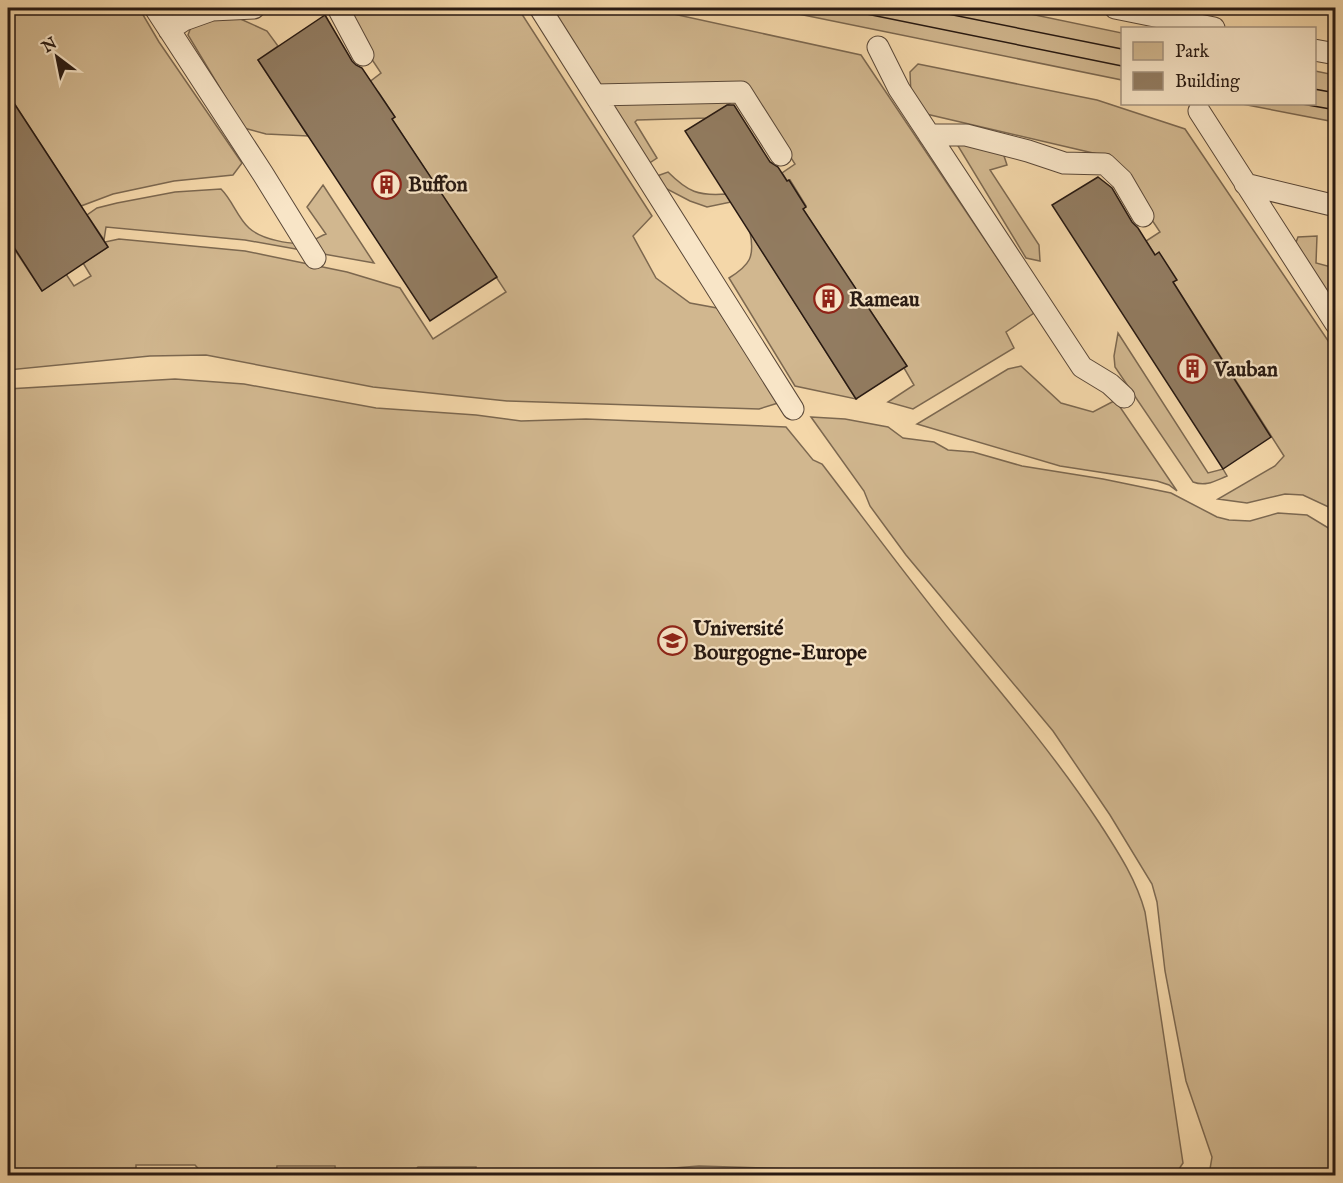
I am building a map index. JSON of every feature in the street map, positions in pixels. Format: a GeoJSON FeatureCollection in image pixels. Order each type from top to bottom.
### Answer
{"type":"FeatureCollection","features":[{"type":"Feature","properties":{"kind":"lane"},"geometry":{"type":"LineString","coordinates":[[155,8],[315,258]]}},
{"type":"Feature","properties":{"kind":"lane"},"geometry":{"type":"LineString","coordinates":[[169,30],[184,20],[212,10],[254,8]]}},
{"type":"Feature","properties":{"kind":"lane"},"geometry":{"type":"LineString","coordinates":[[338,8],[363,55]]}},
{"type":"Feature","properties":{"kind":"lane"},"geometry":{"type":"LineString","coordinates":[[540,8],[794,409]]}},
{"type":"Feature","properties":{"kind":"lane"},"geometry":{"type":"LineString","coordinates":[[1115,8],[1210,27]]}},
{"type":"Feature","properties":{"kind":"lane"},"geometry":{"type":"LineString","coordinates":[[878,47],[899,89],[1082,367],[1110,384],[1124,397]]}},
{"type":"Feature","properties":{"kind":"lane"},"geometry":{"type":"LineString","coordinates":[[1316,50],[1335,54]]}},
{"type":"Feature","properties":{"kind":"lane"},"geometry":{"type":"LineString","coordinates":[[595,95],[741,92],[781,156]]}},
{"type":"Feature","properties":{"kind":"lane"},"geometry":{"type":"LineString","coordinates":[[1199,111],[1333,317]]}},
{"type":"Feature","properties":{"kind":"lane"},"geometry":{"type":"LineString","coordinates":[[929,135],[966,135],[1064,163],[1105,164],[1122,180],[1143,216]]}},
{"type":"Feature","properties":{"kind":"lane"},"geometry":{"type":"LineString","coordinates":[[1245,184],[1335,206]]}},
{"type":"Feature","properties":{"kind":"green space"},"geometry":{"type":"Polygon","coordinates":[[[8,8],[139,8],[159,42],[242,163],[233,175],[174,181],[113,194],[81,206],[8,94],[8,8]]]}},
{"type":"Feature","properties":{"kind":"green space"},"geometry":{"type":"Polygon","coordinates":[[[346,8],[518,8],[652,216],[633,236],[656,278],[690,303],[717,308],[778,403],[759,409],[507,401],[373,387],[206,355],[150,356],[8,370],[8,246],[11,244],[42,291],[66,274],[74,286],[91,276],[83,263],[108,247],[105,242],[119,239],[245,251],[347,272],[400,288],[433,339],[506,292],[392,119],[395,117],[379,93],[368,83],[381,73],[346,8]]]}},
{"type":"Feature","properties":{"kind":"green space"},"geometry":{"type":"Polygon","coordinates":[[[549,8],[646,8],[861,55],[1034,313],[1006,332],[1014,348],[913,409],[888,402],[914,385],[904,368],[907,366],[803,209],[806,206],[790,180],[787,181],[782,173],[795,164],[747,89],[608,88],[593,81],[549,8]]]}},
{"type":"Feature","properties":{"kind":"green space"},"geometry":{"type":"Polygon","coordinates":[[[769,8],[1001,8],[1121,33],[1121,80],[769,8]]]}},
{"type":"Feature","properties":{"kind":"green space"},"geometry":{"type":"Polygon","coordinates":[[[236,17],[267,31],[278,46],[258,60],[308,136],[266,134],[244,128],[188,35],[191,27],[236,17]]]}},
{"type":"Feature","properties":{"kind":"green space"},"geometry":{"type":"Polygon","coordinates":[[[918,64],[1097,100],[1185,129],[1335,351],[1335,510],[1303,495],[1285,494],[1247,503],[1218,499],[1275,466],[1284,456],[1173,282],[1176,280],[1146,241],[1160,232],[1110,157],[922,113],[911,96],[910,72],[918,64]]]}},
{"type":"Feature","properties":{"kind":"green space"},"geometry":{"type":"Polygon","coordinates":[[[1316,71],[1335,75],[1335,122],[1247,105],[1316,105],[1316,71]]]}},
{"type":"Feature","properties":{"kind":"green space"},"geometry":{"type":"Polygon","coordinates":[[[735,100],[708,118],[637,120],[635,122],[657,158],[648,164],[611,106],[617,102],[735,100]]]}},
{"type":"Feature","properties":{"kind":"green space"},"geometry":{"type":"Polygon","coordinates":[[[955,141],[1003,153],[1007,165],[990,170],[1039,245],[1040,261],[1026,258],[955,141]]]}},
{"type":"Feature","properties":{"kind":"green space"},"geometry":{"type":"Polygon","coordinates":[[[668,172],[694,191],[726,194],[731,202],[707,207],[690,201],[665,188],[657,176],[668,172]]]}},
{"type":"Feature","properties":{"kind":"green space"},"geometry":{"type":"Polygon","coordinates":[[[323,185],[374,263],[245,240],[106,227],[104,240],[87,215],[97,208],[117,203],[175,192],[221,189],[245,224],[254,232],[277,241],[301,243],[326,234],[307,207],[323,185]]]}},
{"type":"Feature","properties":{"kind":"green space"},"geometry":{"type":"Polygon","coordinates":[[[750,232],[856,399],[795,386],[729,278],[742,269],[749,260],[752,248],[750,232]]]}},
{"type":"Feature","properties":{"kind":"green space"},"geometry":{"type":"Polygon","coordinates":[[[1317,236],[1316,263],[1335,268],[1335,301],[1327,294],[1295,245],[1298,237],[1317,236]]]}},
{"type":"Feature","properties":{"kind":"green space"},"geometry":{"type":"Polygon","coordinates":[[[1118,333],[1208,473],[1223,469],[1227,476],[1206,484],[1193,482],[1115,367],[1114,356],[1118,333]]]}},
{"type":"Feature","properties":{"kind":"green space"},"geometry":{"type":"Polygon","coordinates":[[[1021,366],[1061,403],[1093,412],[1114,401],[1177,491],[1157,481],[1060,466],[917,424],[1008,369],[1021,366]]]}},
{"type":"Feature","properties":{"kind":"green space"},"geometry":{"type":"Polygon","coordinates":[[[175,379],[244,384],[376,408],[476,415],[521,421],[586,419],[786,427],[813,460],[822,464],[961,644],[1050,754],[1100,824],[1132,877],[1145,912],[1183,1163],[1175,1175],[997,1175],[699,1166],[649,1170],[650,1176],[476,1176],[476,1167],[418,1167],[411,1175],[336,1176],[335,1166],[277,1166],[276,1175],[205,1176],[195,1165],[136,1165],[136,1175],[8,1175],[8,389],[175,379]]]}},
{"type":"Feature","properties":{"kind":"green space"},"geometry":{"type":"Polygon","coordinates":[[[811,417],[845,419],[888,427],[903,438],[934,442],[948,450],[973,452],[1022,466],[1171,493],[1217,517],[1229,520],[1250,521],[1278,513],[1307,515],[1335,532],[1335,1175],[1209,1175],[1212,1157],[1186,1081],[1165,971],[1157,902],[1152,884],[1110,815],[1053,731],[906,555],[870,506],[864,491],[811,417]]]}},
{"type":"Feature","properties":{"kind":"building","name":"Buffon"},"geometry":{"type":"Polygon","coordinates":[[[325,15],[352,61],[362,68],[395,117],[392,119],[497,277],[430,321],[258,60],[325,15]]]}},
{"type":"Feature","properties":{"kind":"building"},"geometry":{"type":"Polygon","coordinates":[[[8,94],[108,247],[42,291],[8,238],[8,94]]]}},
{"type":"Feature","properties":{"kind":"building","name":"Rameau"},"geometry":{"type":"Polygon","coordinates":[[[727,105],[734,105],[770,162],[778,167],[787,181],[789,180],[806,207],[803,209],[907,366],[856,399],[685,131],[727,105]]]}},
{"type":"Feature","properties":{"kind":"building","name":"Vauban"},"geometry":{"type":"Polygon","coordinates":[[[1098,177],[1112,188],[1155,255],[1159,252],[1177,280],[1173,282],[1271,437],[1223,469],[1052,205],[1098,177]]]}},
{"type":"Feature","properties":{"kind":"tram line"},"geometry":{"type":"LineString","coordinates":[[837,8],[1121,66]]}},
{"type":"Feature","properties":{"kind":"tram line"},"geometry":{"type":"LineString","coordinates":[[918,8],[1121,49]]}},
{"type":"Feature","properties":{"kind":"tram line"},"geometry":{"type":"LineString","coordinates":[[1316,89],[1336,93]]}},
{"type":"Feature","properties":{"kind":"tram line"},"geometry":{"type":"LineString","coordinates":[[1308,105],[1336,110]]}},
{"type":"Feature","properties":{"kind":"place","name":"Buffon"},"geometry":{"type":"Point","coordinates":[387,184]}},
{"type":"Feature","properties":{"kind":"place","name":"Rameau"},"geometry":{"type":"Point","coordinates":[828,299]}},
{"type":"Feature","properties":{"kind":"place","name":"Vauban"},"geometry":{"type":"Point","coordinates":[1193,369]}},
{"type":"Feature","properties":{"kind":"place","name":"Université Bourgogne-Europe"},"geometry":{"type":"Point","coordinates":[672,640]}}]}
